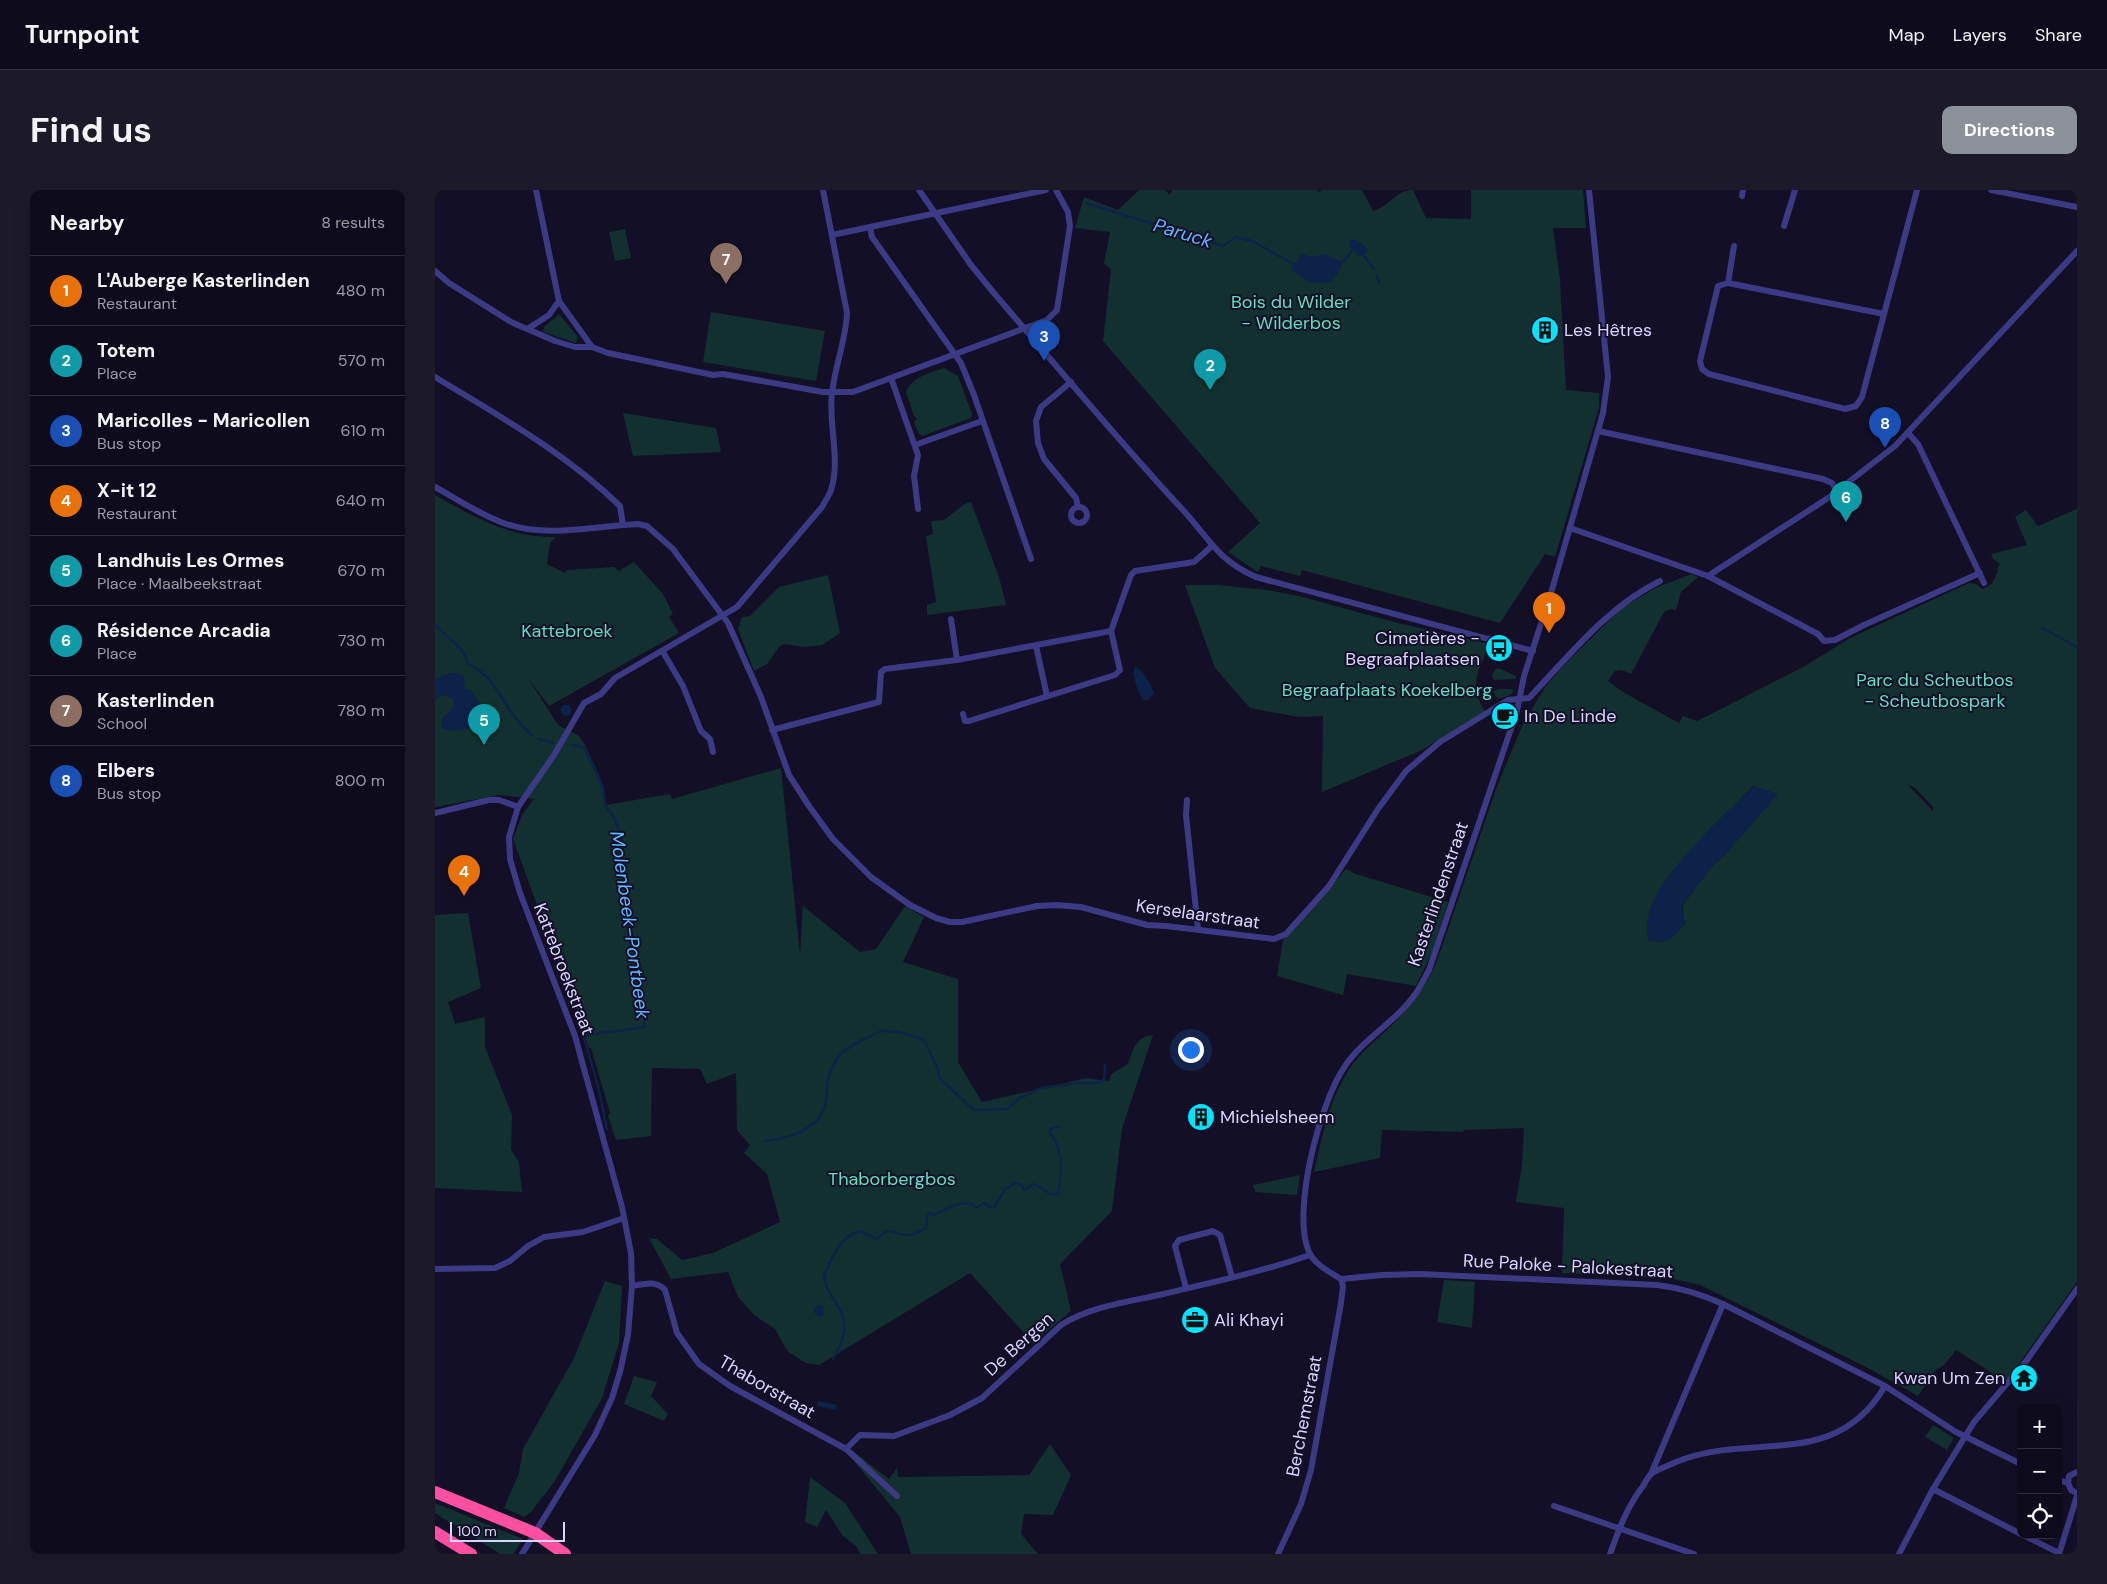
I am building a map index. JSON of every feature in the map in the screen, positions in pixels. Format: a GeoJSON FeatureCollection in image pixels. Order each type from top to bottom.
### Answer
{"type":"FeatureCollection","features":[{"type":"Feature","properties":{"kind":"highway"},"geometry":{"type":"LineString","coordinates":[[435,1492],[535,1533],[565,1554]]}},
{"type":"Feature","properties":{"kind":"highway"},"geometry":{"type":"LineString","coordinates":[[435,1532],[471,1554]]}},
{"type":"Feature","properties":{"kind":"street"},"geometry":{"type":"LineString","coordinates":[[535,190],[559,301],[592,347]]}},
{"type":"Feature","properties":{"kind":"street","name":"Kattebroekstraat"},"geometry":{"type":"LineString","coordinates":[[522,1554],[595,1435],[612,1398],[628,1335],[632,1286],[631,1253],[624,1218],[575,1036],[519,892],[510,859],[508,845],[510,830],[518,807],[563,742],[586,701],[601,694],[615,678],[737,608],[822,507],[831,489],[835,469],[832,392],[846,329],[847,313],[823,190]]}},
{"type":"Feature","properties":{"kind":"street"},"geometry":{"type":"LineString","coordinates":[[919,190],[971,265],[1025,330],[1212,546],[1231,564],[1255,577],[1533,651]]}},
{"type":"Feature","properties":{"kind":"street"},"geometry":{"type":"LineString","coordinates":[[832,235],[1046,190]]}},
{"type":"Feature","properties":{"kind":"street"},"geometry":{"type":"LineString","coordinates":[[435,271],[449,283],[511,322],[575,347],[592,347],[608,353],[658,362],[664,366],[832,392],[853,392],[1025,330],[1047,320],[1057,310],[1070,226],[1067,212],[1056,190]]}},
{"type":"Feature","properties":{"kind":"street","name":"Kasterlindenstraat"},"geometry":{"type":"LineString","coordinates":[[1310,1254],[1303,1232],[1303,1202],[1324,1108],[1331,1089],[1344,1068],[1363,1045],[1416,994],[1429,970],[1517,711],[1524,676],[1571,528],[1603,413],[1608,377],[1589,190]]}},
{"type":"Feature","properties":{"kind":"street"},"geometry":{"type":"LineString","coordinates":[[1784,226],[1795,190]]}},
{"type":"Feature","properties":{"kind":"street"},"geometry":{"type":"LineString","coordinates":[[1884,314],[1728,283],[1718,286],[1700,362],[1702,369],[1709,374],[1845,410],[1855,406],[1862,397],[1917,190]]}},
{"type":"Feature","properties":{"kind":"street"},"geometry":{"type":"LineString","coordinates":[[1995,190],[2077,207]]}},
{"type":"Feature","properties":{"kind":"street"},"geometry":{"type":"LineString","coordinates":[[870,228],[872,237],[961,362],[1031,559]]}},
{"type":"Feature","properties":{"kind":"street"},"geometry":{"type":"LineString","coordinates":[[1728,283],[1734,246]]}},
{"type":"Feature","properties":{"kind":"street"},"geometry":{"type":"LineString","coordinates":[[1707,576],[1837,491],[1873,464],[1909,433],[2077,251]]}},
{"type":"Feature","properties":{"kind":"street"},"geometry":{"type":"LineString","coordinates":[[529,328],[549,315],[559,301]]}},
{"type":"Feature","properties":{"kind":"street"},"geometry":{"type":"LineString","coordinates":[[435,377],[568,462],[620,506],[623,525]]}},
{"type":"Feature","properties":{"kind":"street"},"geometry":{"type":"LineString","coordinates":[[891,378],[918,455],[913,476],[918,509]]}},
{"type":"Feature","properties":{"kind":"street"},"geometry":{"type":"LineString","coordinates":[[1071,382],[1041,408],[1036,421],[1038,443],[1044,459],[1075,498],[1078,507]]}},
{"type":"Feature","properties":{"kind":"street"},"geometry":{"type":"LineString","coordinates":[[915,445],[982,421]]}},
{"type":"Feature","properties":{"kind":"street"},"geometry":{"type":"LineString","coordinates":[[1598,431],[1823,479],[1832,483],[1837,491]]}},
{"type":"Feature","properties":{"kind":"street"},"geometry":{"type":"LineString","coordinates":[[1909,433],[1919,444],[1984,583]]}},
{"type":"Feature","properties":{"kind":"street","name":"Kerselaarstraat"},"geometry":{"type":"LineString","coordinates":[[435,486],[462,501],[470,508],[522,528],[559,531],[623,525],[647,526],[657,533],[689,569],[730,627],[761,697],[789,775],[833,839],[871,877],[895,895],[923,912],[949,922],[962,922],[1037,906],[1081,907],[1147,925],[1198,929],[1274,939],[1285,934],[1329,886],[1378,809],[1406,771],[1440,742],[1508,700],[1529,698],[1615,608],[1645,588],[1660,581]]}},
{"type":"Feature","properties":{"kind":"street"},"geometry":{"type":"LineString","coordinates":[[1571,528],[1707,576],[1818,634],[1824,640],[1835,640],[1980,573]]}},
{"type":"Feature","properties":{"kind":"street"},"geometry":{"type":"LineString","coordinates":[[963,714],[965,720],[969,721],[1115,675],[1121,670],[1111,631],[1131,575],[1135,571],[1194,562],[1212,546]]}},
{"type":"Feature","properties":{"kind":"street"},"geometry":{"type":"LineString","coordinates":[[951,619],[957,660]]}},
{"type":"Feature","properties":{"kind":"street"},"geometry":{"type":"LineString","coordinates":[[772,730],[879,702],[881,672],[885,669],[957,660],[1111,631]]}},
{"type":"Feature","properties":{"kind":"street"},"geometry":{"type":"LineString","coordinates":[[1036,646],[1047,696]]}},
{"type":"Feature","properties":{"kind":"street"},"geometry":{"type":"LineString","coordinates":[[663,652],[683,686],[701,731],[710,739],[713,752]]}},
{"type":"Feature","properties":{"kind":"street"},"geometry":{"type":"LineString","coordinates":[[435,813],[489,800],[499,800],[518,807]]}},
{"type":"Feature","properties":{"kind":"street"},"geometry":{"type":"LineString","coordinates":[[1187,800],[1186,815],[1198,929]]}},
{"type":"Feature","properties":{"kind":"street"},"geometry":{"type":"LineString","coordinates":[[435,1269],[495,1268],[510,1261],[528,1246],[544,1237],[583,1232],[624,1218]]}},
{"type":"Feature","properties":{"kind":"street"},"geometry":{"type":"LineString","coordinates":[[1186,1288],[1175,1246],[1179,1240],[1213,1231],[1220,1235],[1232,1277]]}},
{"type":"Feature","properties":{"kind":"street"},"geometry":{"type":"LineString","coordinates":[[1310,1254],[1317,1263],[1341,1279]]}},
{"type":"Feature","properties":{"kind":"street","name":"De Bergen"},"geometry":{"type":"LineString","coordinates":[[846,1449],[860,1435],[894,1436],[934,1423],[982,1398],[1061,1325],[1075,1316],[1105,1307],[1232,1277],[1310,1254]]}},
{"type":"Feature","properties":{"kind":"street","name":"Rue Paloke - Palokestraat"},"geometry":{"type":"LineString","coordinates":[[1341,1279],[1382,1275],[1444,1274],[1657,1285],[1698,1293],[1885,1386],[1951,1429],[2017,1462]]}},
{"type":"Feature","properties":{"kind":"street","name":"Berchemstraat"},"geometry":{"type":"LineString","coordinates":[[1279,1554],[1301,1504],[1311,1470],[1341,1303],[1343,1286],[1341,1279]]}},
{"type":"Feature","properties":{"kind":"street","name":"Thaborstraat"},"geometry":{"type":"LineString","coordinates":[[632,1286],[651,1283],[661,1285],[665,1290],[677,1334],[699,1364],[730,1386],[846,1449]]}},
{"type":"Feature","properties":{"kind":"street"},"geometry":{"type":"LineString","coordinates":[[1899,1554],[1965,1435],[2027,1360],[2077,1289]]}},
{"type":"Feature","properties":{"kind":"street"},"geometry":{"type":"LineString","coordinates":[[1610,1554],[1630,1503],[1651,1474],[1723,1304]]}},
{"type":"Feature","properties":{"kind":"street"},"geometry":{"type":"LineString","coordinates":[[1651,1474],[1689,1457],[1715,1452],[1805,1444],[1826,1437],[1856,1420],[1869,1408],[1885,1386]]}},
{"type":"Feature","properties":{"kind":"street"},"geometry":{"type":"LineString","coordinates":[[846,1449],[897,1496]]}},
{"type":"Feature","properties":{"kind":"street"},"geometry":{"type":"LineString","coordinates":[[2067,1484],[2069,1476],[2077,1472]]}},
{"type":"Feature","properties":{"kind":"street"},"geometry":{"type":"LineString","coordinates":[[2030,1539],[2059,1554],[2077,1494],[2062,1482]]}},
{"type":"Feature","properties":{"kind":"street"},"geometry":{"type":"LineString","coordinates":[[1933,1490],[2017,1532]]}},
{"type":"Feature","properties":{"kind":"street"},"geometry":{"type":"LineString","coordinates":[[1553,1506],[1694,1554]]}},
{"type":"Feature","properties":{"kind":"green space","name":"Bois du Wilder - Wilderbos"},"geometry":{"type":"Polygon","coordinates":[[[1139,190],[1165,190],[1170,195],[1172,190],[1317,190],[1318,192],[1323,190],[1362,190],[1373,211],[1384,206],[1402,193],[1413,190],[1426,218],[1471,219],[1471,190],[1583,190],[1586,228],[1553,228],[1560,279],[1566,390],[1599,393],[1599,408],[1555,557],[1545,554],[1500,623],[1302,570],[1300,576],[1261,566],[1258,572],[1228,552],[1260,523],[1103,341],[1111,270],[1104,263],[1110,232],[1075,228],[1084,197],[1118,210],[1139,190]]]}},
{"type":"Feature","properties":{"kind":"green space"},"geometry":{"type":"Polygon","coordinates":[[[625,229],[631,258],[615,261],[609,232],[625,229]]]}},
{"type":"Feature","properties":{"kind":"green space"},"geometry":{"type":"Polygon","coordinates":[[[711,312],[825,331],[816,381],[703,362],[711,312]]]}},
{"type":"Feature","properties":{"kind":"green space"},"geometry":{"type":"Polygon","coordinates":[[[559,314],[578,337],[576,343],[543,332],[544,327],[559,314]]]}},
{"type":"Feature","properties":{"kind":"green space"},"geometry":{"type":"Polygon","coordinates":[[[944,368],[958,376],[972,414],[971,418],[922,436],[914,422],[917,418],[914,416],[906,392],[917,379],[944,368]]]}},
{"type":"Feature","properties":{"kind":"green space"},"geometry":{"type":"Polygon","coordinates":[[[623,413],[716,428],[721,452],[633,456],[623,413]]]}},
{"type":"Feature","properties":{"kind":"green space"},"geometry":{"type":"Polygon","coordinates":[[[435,495],[493,525],[523,534],[556,537],[550,543],[547,564],[565,573],[567,570],[614,567],[619,571],[634,562],[663,594],[673,614],[669,617],[679,633],[549,706],[528,678],[558,725],[578,735],[585,745],[600,777],[606,805],[670,794],[672,799],[781,768],[800,954],[803,906],[860,952],[876,949],[905,906],[924,917],[903,962],[958,979],[958,1062],[982,1102],[1086,1078],[1109,1081],[1111,1074],[1128,1064],[1139,1041],[1153,1035],[1122,1129],[1112,1211],[1060,1264],[1071,1311],[1033,1343],[970,1273],[819,1365],[806,1363],[788,1352],[775,1329],[754,1315],[738,1297],[728,1272],[671,1279],[649,1238],[657,1239],[682,1260],[713,1253],[780,1222],[767,1174],[744,1153],[750,1145],[737,1130],[736,1073],[707,1084],[700,1069],[652,1068],[651,1136],[616,1140],[591,1048],[589,1048],[513,839],[522,815],[534,799],[500,795],[435,807],[435,495]]]}},
{"type":"Feature","properties":{"kind":"green space"},"geometry":{"type":"Polygon","coordinates":[[[971,502],[999,577],[1006,605],[927,615],[927,605],[936,602],[926,536],[933,534],[931,521],[944,520],[966,503],[971,502]]]}},
{"type":"Feature","properties":{"kind":"green space","name":"Parc du Scheutbos - Scheutbospark"},"geometry":{"type":"Polygon","coordinates":[[[2077,509],[2077,1282],[2009,1378],[2003,1380],[1956,1350],[1945,1364],[1935,1371],[1918,1396],[1866,1367],[1700,1285],[1669,1278],[1562,1273],[1564,1208],[1516,1202],[1522,1165],[1524,1128],[1464,1130],[1463,1132],[1382,1130],[1380,1158],[1314,1172],[1333,1100],[1346,1074],[1358,1057],[1408,1008],[1426,983],[1436,964],[1496,789],[1522,726],[1545,687],[1566,663],[1622,608],[1655,588],[1692,574],[1698,577],[1681,592],[1676,610],[1671,609],[1664,612],[1631,674],[1622,670],[1615,671],[1608,681],[1623,692],[1679,723],[1683,716],[1697,721],[1805,666],[1850,638],[1969,583],[1976,584],[1983,589],[1992,584],[2000,564],[1993,559],[1991,554],[2027,545],[2015,517],[2026,510],[2038,526],[2077,509]],[[1907,784],[1933,811],[1933,807],[1915,788],[1907,784]],[[1753,786],[1688,854],[1648,940],[1665,941],[1685,924],[1682,906],[1711,867],[1723,857],[1777,794],[1753,786]]]}},
{"type":"Feature","properties":{"kind":"green space"},"geometry":{"type":"Polygon","coordinates":[[[828,575],[840,633],[822,645],[805,647],[784,644],[779,647],[767,664],[754,671],[738,629],[742,617],[750,616],[779,587],[828,575]]]}},
{"type":"Feature","properties":{"kind":"green space","name":"Begraafplaats Koekelberg"},"geometry":{"type":"Polygon","coordinates":[[[1185,585],[1218,585],[1267,590],[1299,596],[1398,623],[1490,644],[1479,669],[1476,685],[1480,702],[1485,711],[1422,750],[1322,792],[1323,716],[1298,717],[1250,708],[1215,668],[1185,585]]]}},
{"type":"Feature","properties":{"kind":"green space"},"geometry":{"type":"Polygon","coordinates":[[[1498,668],[1516,676],[1516,679],[1494,680],[1492,675],[1498,668]]]}},
{"type":"Feature","properties":{"kind":"green space"},"geometry":{"type":"Polygon","coordinates":[[[1498,689],[1511,689],[1514,691],[1510,695],[1498,699],[1493,692],[1498,689]]]}},
{"type":"Feature","properties":{"kind":"green space"},"geometry":{"type":"Polygon","coordinates":[[[1346,869],[1356,874],[1448,902],[1432,952],[1416,986],[1347,974],[1343,995],[1277,976],[1283,940],[1346,869]]]}},
{"type":"Feature","properties":{"kind":"green space"},"geometry":{"type":"Polygon","coordinates":[[[468,913],[481,988],[448,1002],[455,1024],[485,1017],[485,1047],[512,1115],[511,1150],[519,1162],[522,1192],[435,1188],[435,915],[468,913]]]}},
{"type":"Feature","properties":{"kind":"green space"},"geometry":{"type":"Polygon","coordinates":[[[1300,1175],[1297,1195],[1255,1192],[1253,1185],[1300,1175]]]}},
{"type":"Feature","properties":{"kind":"green space"},"geometry":{"type":"Polygon","coordinates":[[[1444,1280],[1475,1282],[1472,1328],[1437,1322],[1444,1280]]]}},
{"type":"Feature","properties":{"kind":"green space"},"geometry":{"type":"Polygon","coordinates":[[[605,1281],[622,1286],[619,1343],[602,1398],[555,1481],[531,1512],[524,1517],[504,1508],[519,1473],[523,1449],[574,1358],[605,1281]]]}},
{"type":"Feature","properties":{"kind":"green space"},"geometry":{"type":"Polygon","coordinates":[[[634,1376],[657,1382],[651,1396],[668,1414],[664,1421],[624,1404],[634,1376]]]}},
{"type":"Feature","properties":{"kind":"green space"},"geometry":{"type":"Polygon","coordinates":[[[1933,1425],[1954,1438],[1947,1450],[1925,1437],[1933,1425]]]}},
{"type":"Feature","properties":{"kind":"green space"},"geometry":{"type":"Polygon","coordinates":[[[1050,1444],[1071,1475],[1053,1515],[1024,1514],[1021,1534],[1038,1554],[911,1554],[900,1517],[849,1455],[853,1451],[889,1479],[897,1468],[898,1477],[1029,1475],[1050,1444]]]}},
{"type":"Feature","properties":{"kind":"green space"},"geometry":{"type":"Polygon","coordinates":[[[810,1477],[845,1503],[878,1554],[860,1554],[857,1547],[843,1536],[826,1510],[817,1527],[805,1522],[810,1477]]]}},
{"type":"Feature","properties":{"kind":"green space"},"geometry":{"type":"Polygon","coordinates":[[[435,1503],[523,1539],[513,1554],[500,1554],[435,1513],[435,1503]]]}},
{"type":"Feature","properties":{"kind":"water"},"geometry":{"type":"Polygon","coordinates":[[[1354,239],[1364,245],[1368,251],[1365,255],[1359,256],[1351,249],[1349,241],[1354,239]]]}},
{"type":"Feature","properties":{"kind":"water"},"geometry":{"type":"Polygon","coordinates":[[[1302,254],[1312,257],[1324,254],[1342,262],[1339,272],[1334,279],[1321,284],[1305,279],[1291,269],[1302,254]]]}},
{"type":"Feature","properties":{"kind":"water"},"geometry":{"type":"Polygon","coordinates":[[[1135,666],[1144,675],[1153,690],[1154,694],[1148,700],[1144,701],[1137,689],[1134,673],[1135,666]]]}},
{"type":"Feature","properties":{"kind":"water"},"geometry":{"type":"Polygon","coordinates":[[[450,673],[463,676],[465,682],[463,688],[471,690],[485,712],[483,723],[458,731],[441,728],[442,718],[451,710],[453,699],[446,695],[440,696],[435,701],[435,679],[450,673]]]}},
{"type":"Feature","properties":{"kind":"water"},"geometry":{"type":"Polygon","coordinates":[[[566,704],[572,710],[566,716],[560,710],[566,704]]]}},
{"type":"Feature","properties":{"kind":"water"},"geometry":{"type":"Polygon","coordinates":[[[1754,786],[1778,794],[1723,857],[1711,867],[1682,906],[1685,924],[1677,933],[1665,941],[1648,940],[1647,926],[1649,913],[1665,881],[1694,846],[1754,786]]]}},
{"type":"Feature","properties":{"kind":"water"},"geometry":{"type":"Polygon","coordinates":[[[817,1305],[823,1305],[824,1314],[822,1317],[815,1314],[814,1308],[817,1305]]]}},
{"type":"Feature","properties":{"kind":"water"},"geometry":{"type":"Polygon","coordinates":[[[818,1401],[837,1405],[836,1410],[817,1406],[818,1401]]]}},
{"type":"Feature","properties":{"kind":"waterway","name":"Paruck"},"geometry":{"type":"LineString","coordinates":[[1086,203],[1223,246],[1236,237],[1252,241],[1297,266]]}},
{"type":"Feature","properties":{"kind":"waterway","name":"Paruck"},"geometry":{"type":"LineString","coordinates":[[1340,263],[1345,260],[1354,248]]}},
{"type":"Feature","properties":{"kind":"waterway","name":"Paruck"},"geometry":{"type":"LineString","coordinates":[[1362,253],[1374,269]]}},
{"type":"Feature","properties":{"kind":"waterway","name":"Paruck"},"geometry":{"type":"LineString","coordinates":[[1377,276],[1379,282]]}},
{"type":"Feature","properties":{"kind":"waterway","name":"Molenbeek-Pontbeek"},"geometry":{"type":"LineString","coordinates":[[435,624],[458,646],[467,663],[489,679],[515,717],[532,735]]}},
{"type":"Feature","properties":{"kind":"waterway"},"geometry":{"type":"LineString","coordinates":[[2042,628],[2077,647]]}},
{"type":"Feature","properties":{"kind":"waterway","name":"Molenbeek-Pontbeek"},"geometry":{"type":"LineString","coordinates":[[538,739],[553,743]]}},
{"type":"Feature","properties":{"kind":"waterway","name":"Molenbeek-Pontbeek"},"geometry":{"type":"LineString","coordinates":[[572,745],[585,749],[603,787],[605,806],[612,814],[620,832],[623,852],[621,860],[628,890],[630,943],[634,951],[645,1027],[584,1037],[598,1086],[607,1129]]}},
{"type":"Feature","properties":{"kind":"waterway"},"geometry":{"type":"LineString","coordinates":[[765,1141],[797,1133],[815,1122],[825,1107],[828,1080],[838,1058],[854,1044],[883,1031],[897,1032],[924,1040],[938,1069],[939,1078],[974,1110],[1007,1109],[1020,1098],[1041,1088],[1075,1083],[1097,1083],[1104,1080],[1105,1065]]}},
{"type":"Feature","properties":{"kind":"waterway"},"geometry":{"type":"LineString","coordinates":[[833,1359],[842,1340],[844,1323],[841,1313],[827,1287],[824,1276],[833,1255],[841,1243],[859,1231],[877,1239],[889,1231],[907,1235],[914,1234],[926,1228],[927,1216],[930,1213],[933,1215],[961,1203],[972,1204],[976,1208],[985,1203],[989,1207],[995,1206],[1005,1189],[1016,1183],[1022,1185],[1024,1190],[1034,1184],[1051,1194],[1058,1194],[1061,1162],[1058,1147],[1050,1133],[1051,1128],[1059,1127]]}},
{"type":"Feature","properties":{"kind":"place","name":"Kasterlinden"},"geometry":{"type":"Point","coordinates":[726,284]}},
{"type":"Feature","properties":{"kind":"place","name":"Les Hêtres"},"geometry":{"type":"Point","coordinates":[1545,330]}},
{"type":"Feature","properties":{"kind":"place","name":"Maricolles - Maricollen"},"geometry":{"type":"Point","coordinates":[1044,361]}},
{"type":"Feature","properties":{"kind":"place","name":"Totem"},"geometry":{"type":"Point","coordinates":[1210,390]}},
{"type":"Feature","properties":{"kind":"place","name":"Elbers"},"geometry":{"type":"Point","coordinates":[1885,448]}},
{"type":"Feature","properties":{"kind":"place","name":"Résidence Arcadia"},"geometry":{"type":"Point","coordinates":[1846,522]}},
{"type":"Feature","properties":{"kind":"place","name":"L'Auberge Kasterlinden"},"geometry":{"type":"Point","coordinates":[1549,633]}},
{"type":"Feature","properties":{"kind":"place","name":"Cimetières - Begraafplaatsen"},"geometry":{"type":"Point","coordinates":[1499,648]}},
{"type":"Feature","properties":{"kind":"place","name":"In De Linde"},"geometry":{"type":"Point","coordinates":[1505,716]}},
{"type":"Feature","properties":{"kind":"place","name":"Landhuis Les Ormes"},"geometry":{"type":"Point","coordinates":[484,745]}},
{"type":"Feature","properties":{"kind":"place","name":"X-it 12"},"geometry":{"type":"Point","coordinates":[464,896]}},
{"type":"Feature","properties":{"kind":"place","name":"Michielsheem"},"geometry":{"type":"Point","coordinates":[1201,1117]}},
{"type":"Feature","properties":{"kind":"place","name":"Ali Khayi"},"geometry":{"type":"Point","coordinates":[1195,1320]}},
{"type":"Feature","properties":{"kind":"place","name":"Kwan Um Zen"},"geometry":{"type":"Point","coordinates":[2024,1378]}},
{"type":"Feature","properties":{"kind":"park label","name":"Kattebroek"},"geometry":{"type":"Point","coordinates":[567,631]}},
{"type":"Feature","properties":{"kind":"park label","name":"Thaborbergbos"},"geometry":{"type":"Point","coordinates":[892,1179]}}]}
